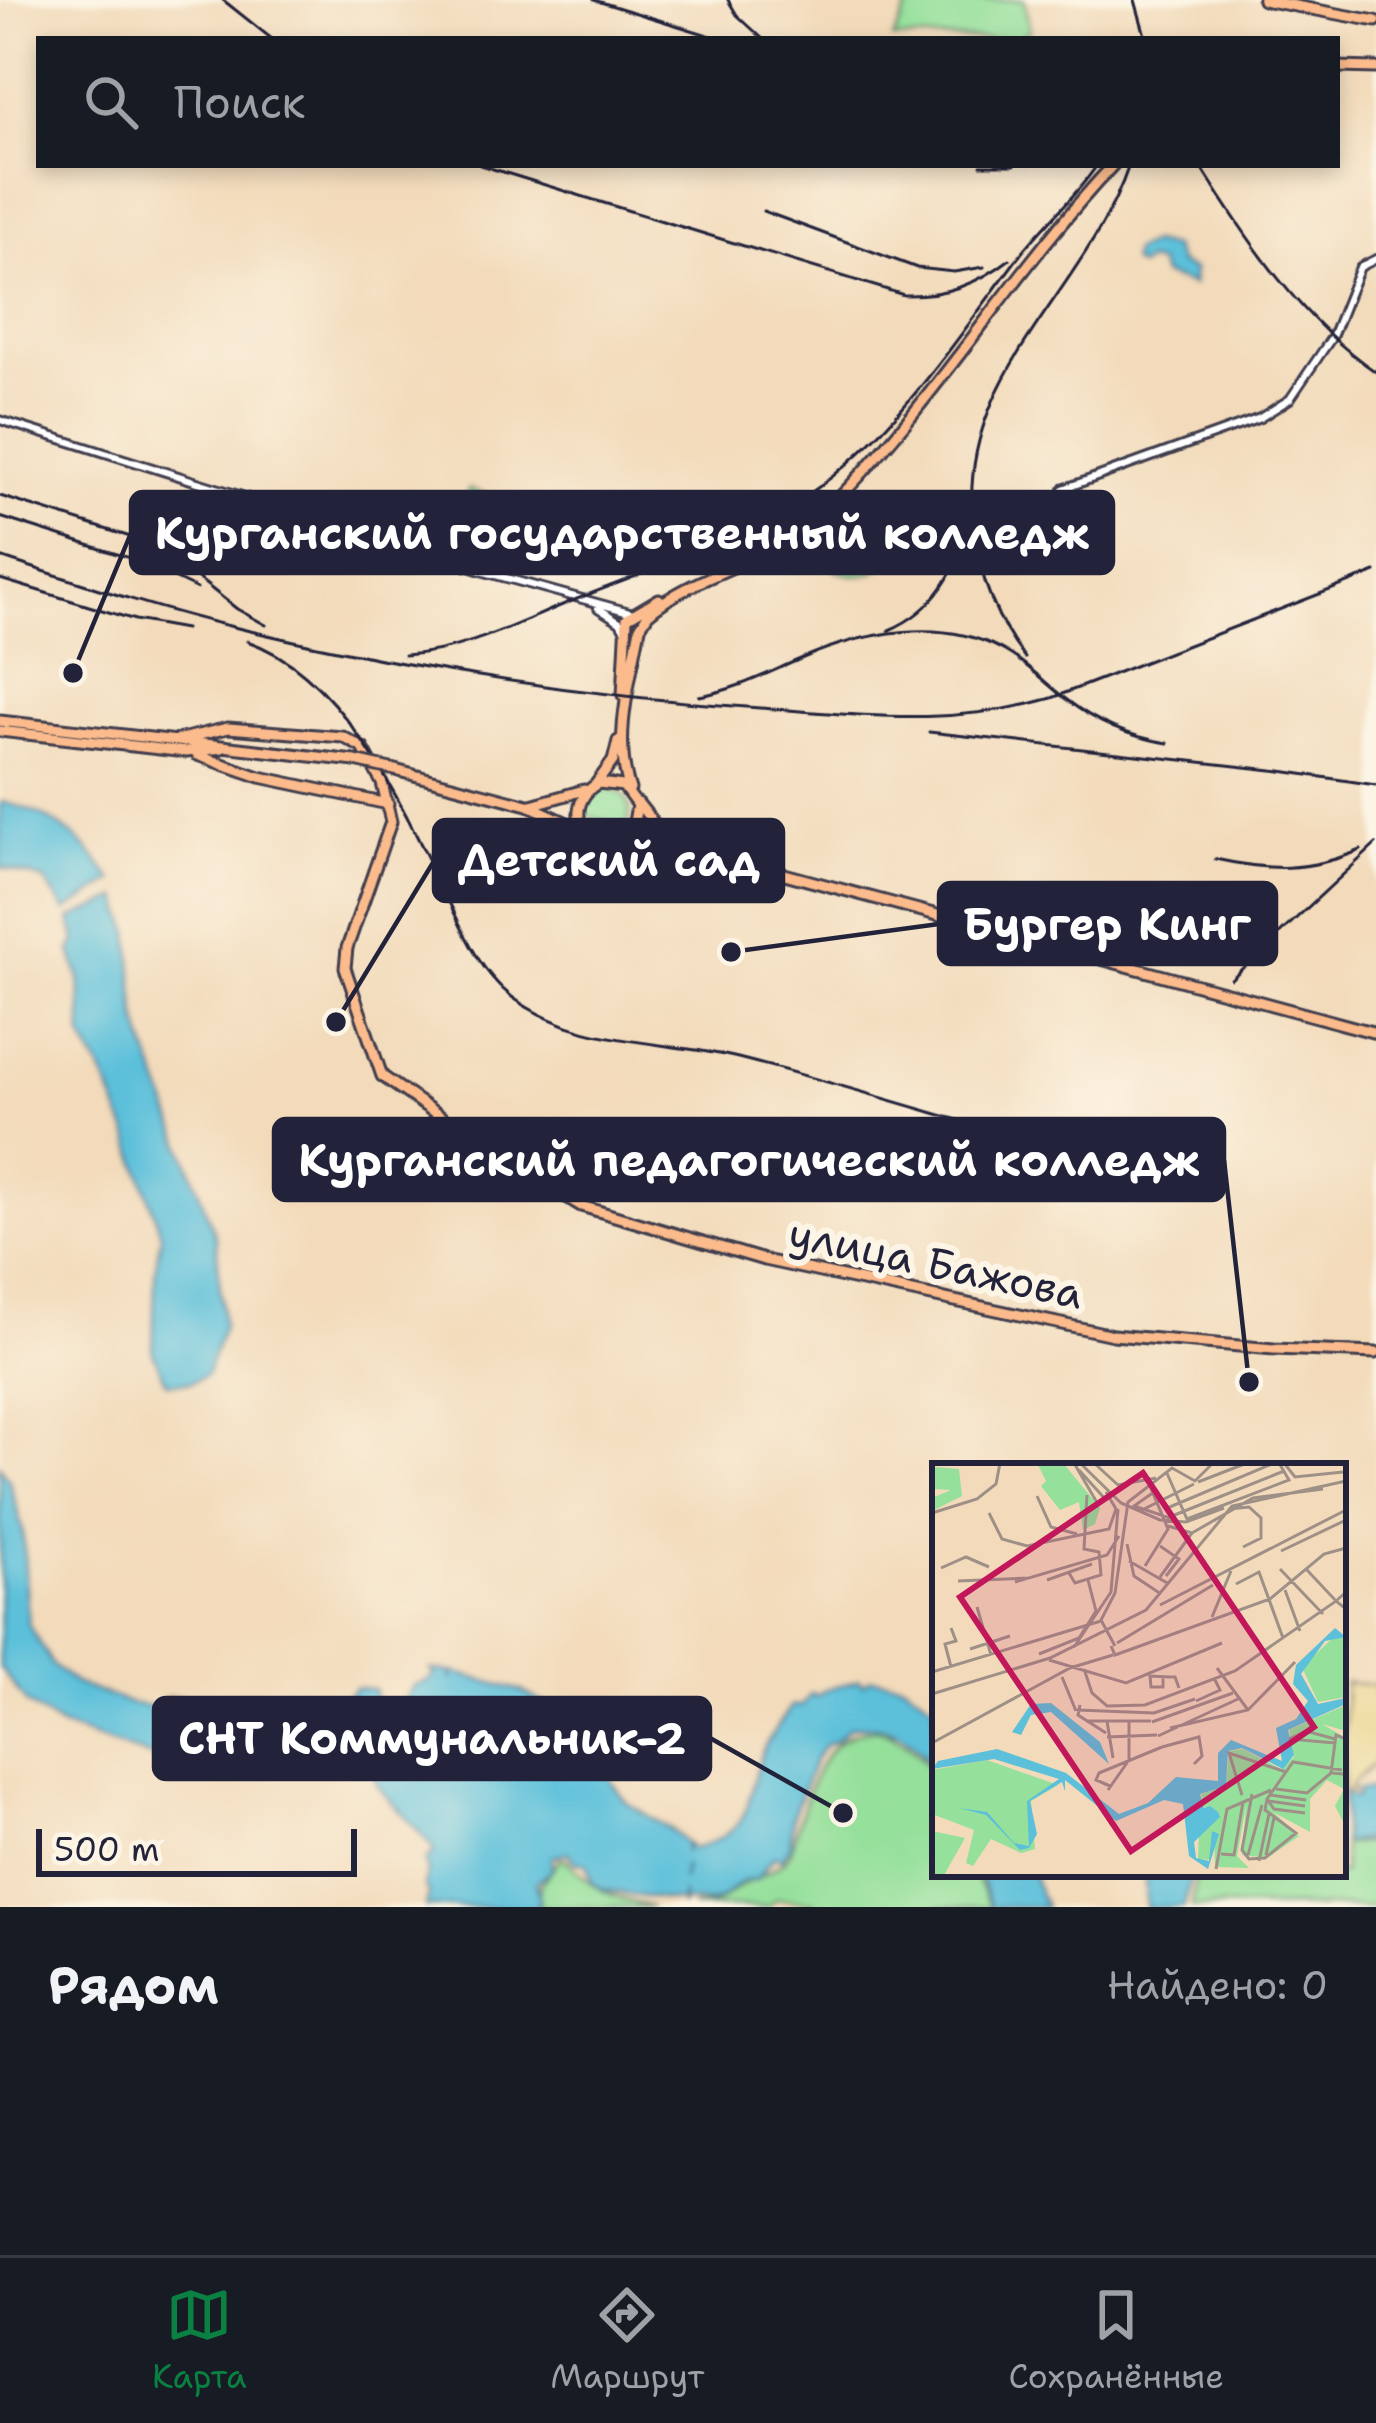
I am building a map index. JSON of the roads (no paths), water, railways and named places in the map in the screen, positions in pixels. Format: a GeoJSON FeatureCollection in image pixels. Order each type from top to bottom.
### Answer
{"type":"FeatureCollection","features":[{"type":"Feature","properties":{"kind":"main road"},"geometry":{"type":"LineString","coordinates":[[1263,0],[1376,21]]}},
{"type":"Feature","properties":{"kind":"main road"},"geometry":{"type":"LineString","coordinates":[[1340,67],[1376,68]]}},
{"type":"Feature","properties":{"kind":"main road"},"geometry":{"type":"LineString","coordinates":[[613,841],[635,824],[623,739],[644,620],[658,605],[799,533],[828,508],[923,401],[1110,168]]}},
{"type":"Feature","properties":{"kind":"main road"},"geometry":{"type":"LineString","coordinates":[[586,832],[578,811],[591,787],[610,767],[617,748],[627,618],[633,610],[828,508]]}},
{"type":"Feature","properties":{"kind":"main road"},"geometry":{"type":"LineString","coordinates":[[0,721],[153,743],[268,779],[388,804]]}},
{"type":"Feature","properties":{"kind":"main road"},"geometry":{"type":"LineString","coordinates":[[0,731],[153,743],[223,728],[348,737],[371,759],[388,804]]}},
{"type":"Feature","properties":{"kind":"main road"},"geometry":{"type":"LineString","coordinates":[[177,740],[395,770],[528,805],[598,839],[639,840],[685,849],[1376,1033]]}},
{"type":"Feature","properties":{"kind":"main road"},"geometry":{"type":"LineString","coordinates":[[186,752],[237,747]]}},
{"type":"Feature","properties":{"kind":"main road"},"geometry":{"type":"LineString","coordinates":[[236,767],[226,758],[237,747]]}},
{"type":"Feature","properties":{"kind":"main road"},"geometry":{"type":"LineString","coordinates":[[528,805],[617,783],[664,836],[685,849]]}},
{"type":"Feature","properties":{"kind":"main road","name":"улица Бажова"},"geometry":{"type":"LineString","coordinates":[[388,804],[388,838],[345,958],[382,1076],[572,1202],[761,1259],[1113,1335],[1376,1352]]}},
{"type":"Feature","properties":{"kind":"street"},"geometry":{"type":"LineString","coordinates":[[1063,489],[1260,418],[1290,399],[1318,361],[1363,262],[1376,259]]}},
{"type":"Feature","properties":{"kind":"street"},"geometry":{"type":"LineString","coordinates":[[0,419],[584,602],[633,610],[644,620]]}},
{"type":"Feature","properties":{"kind":"street"},"geometry":{"type":"LineString","coordinates":[[584,602],[620,622],[627,640]]}},
{"type":"Feature","properties":{"kind":"water"},"geometry":{"type":"Polygon","coordinates":[[[1151,243],[1172,247],[1179,264],[1193,270],[1192,285],[1162,275],[1158,264],[1146,261],[1139,267],[1131,261],[1133,251],[1151,243]]]}},
{"type":"Feature","properties":{"kind":"water"},"geometry":{"type":"Polygon","coordinates":[[[0,802],[35,812],[64,829],[113,881],[66,911],[44,880],[0,867],[0,802]]]}},
{"type":"Feature","properties":{"kind":"water"},"geometry":{"type":"Polygon","coordinates":[[[119,898],[130,932],[136,1011],[145,1043],[216,1238],[223,1326],[206,1375],[191,1382],[167,1383],[153,1353],[161,1234],[130,1139],[83,1039],[71,919],[119,898]]]}},
{"type":"Feature","properties":{"kind":"water"},"geometry":{"type":"Polygon","coordinates":[[[0,1466],[9,1480],[23,1531],[28,1624],[53,1666],[76,1684],[128,1703],[209,1719],[228,1714],[235,1720],[258,1722],[261,1715],[269,1719],[314,1715],[337,1708],[354,1688],[374,1689],[375,1700],[393,1709],[413,1686],[429,1681],[434,1675],[431,1670],[451,1672],[451,1681],[453,1672],[519,1690],[564,1714],[627,1803],[693,1849],[731,1831],[741,1820],[765,1746],[792,1706],[802,1706],[812,1693],[816,1697],[859,1679],[862,1684],[871,1678],[901,1682],[932,1703],[932,1766],[898,1733],[876,1726],[848,1728],[814,1760],[793,1815],[790,1845],[781,1859],[774,1856],[756,1880],[743,1882],[715,1901],[677,1901],[601,1889],[592,1883],[586,1863],[578,1863],[568,1853],[552,1857],[551,1870],[536,1882],[540,1901],[534,1907],[425,1907],[429,1895],[424,1885],[425,1862],[434,1852],[432,1846],[379,1788],[373,1773],[350,1760],[301,1757],[252,1766],[206,1767],[163,1761],[60,1726],[27,1704],[0,1668],[0,1466]]]}},
{"type":"Feature","properties":{"kind":"water"},"geometry":{"type":"Polygon","coordinates":[[[1376,1789],[1376,1838],[1346,1843],[1346,1795],[1356,1798],[1358,1790],[1376,1789]]]}},
{"type":"Feature","properties":{"kind":"water"},"geometry":{"type":"Polygon","coordinates":[[[980,1877],[1033,1877],[1045,1907],[991,1907],[980,1877]]]}},
{"type":"Feature","properties":{"kind":"water"},"geometry":{"type":"Polygon","coordinates":[[[1145,1877],[1190,1877],[1184,1907],[1146,1907],[1145,1877]]]}},
{"type":"Feature","properties":{"kind":"railway"},"geometry":{"type":"LineString","coordinates":[[223,0],[268,36]]}},
{"type":"Feature","properties":{"kind":"railway"},"geometry":{"type":"LineString","coordinates":[[594,0],[711,36]]}},
{"type":"Feature","properties":{"kind":"railway"},"geometry":{"type":"LineString","coordinates":[[728,0],[760,36]]}},
{"type":"Feature","properties":{"kind":"railway"},"geometry":{"type":"LineString","coordinates":[[1135,0],[1145,36]]}},
{"type":"Feature","properties":{"kind":"railway"},"geometry":{"type":"LineString","coordinates":[[490,168],[904,295],[960,287],[1010,259]]}},
{"type":"Feature","properties":{"kind":"railway"},"geometry":{"type":"LineString","coordinates":[[404,655],[471,642],[688,556],[794,504],[828,480],[890,422],[1095,168]]}},
{"type":"Feature","properties":{"kind":"railway"},"geometry":{"type":"LineString","coordinates":[[1025,658],[998,614],[977,548],[973,477],[983,428],[1002,382],[1109,212],[1128,168]]}},
{"type":"Feature","properties":{"kind":"railway"},"geometry":{"type":"LineString","coordinates":[[1202,168],[1300,304],[1376,372]]}},
{"type":"Feature","properties":{"kind":"railway"},"geometry":{"type":"LineString","coordinates":[[763,211],[917,268],[954,272],[984,267]]}},
{"type":"Feature","properties":{"kind":"railway"},"geometry":{"type":"LineString","coordinates":[[0,496],[156,545],[237,609],[266,625]]}},
{"type":"Feature","properties":{"kind":"railway"},"geometry":{"type":"LineString","coordinates":[[0,517],[136,560],[197,589]]}},
{"type":"Feature","properties":{"kind":"railway"},"geometry":{"type":"LineString","coordinates":[[889,630],[919,612],[942,588],[966,524]]}},
{"type":"Feature","properties":{"kind":"railway"},"geometry":{"type":"LineString","coordinates":[[0,557],[190,616],[424,667],[633,697],[913,717],[982,713],[1052,698],[1376,572]]}},
{"type":"Feature","properties":{"kind":"railway"},"geometry":{"type":"LineString","coordinates":[[0,579],[135,620],[185,629]]}},
{"type":"Feature","properties":{"kind":"railway"},"geometry":{"type":"LineString","coordinates":[[699,696],[740,685],[851,641],[902,632],[953,633],[1010,654],[1102,723],[1168,743]]}},
{"type":"Feature","properties":{"kind":"railway"},"geometry":{"type":"LineString","coordinates":[[247,641],[281,657],[341,712],[389,784],[480,962],[512,997],[538,1013],[592,1033],[738,1058],[1009,1135],[1104,1127],[1191,1149]]}},
{"type":"Feature","properties":{"kind":"railway"},"geometry":{"type":"LineString","coordinates":[[929,732],[1376,785]]}},
{"type":"Feature","properties":{"kind":"railway"},"geometry":{"type":"LineString","coordinates":[[1231,979],[1376,844]]}},
{"type":"Feature","properties":{"kind":"railway"},"geometry":{"type":"LineString","coordinates":[[1215,859],[1288,867],[1361,850]]}},
{"type":"Feature","properties":{"kind":"place","name":"Курганский государственный колледж"},"geometry":{"type":"Point","coordinates":[73,673]}},
{"type":"Feature","properties":{"kind":"place","name":"Бургер Кинг"},"geometry":{"type":"Point","coordinates":[731,952]}},
{"type":"Feature","properties":{"kind":"place","name":"Детский сад"},"geometry":{"type":"Point","coordinates":[336,1022]}},
{"type":"Feature","properties":{"kind":"place","name":"Курганский педагогический колледж"},"geometry":{"type":"Point","coordinates":[1249,1382]}},
{"type":"Feature","properties":{"kind":"place","name":"СНТ Коммунальник-2"},"geometry":{"type":"Point","coordinates":[843,1813]}}]}
